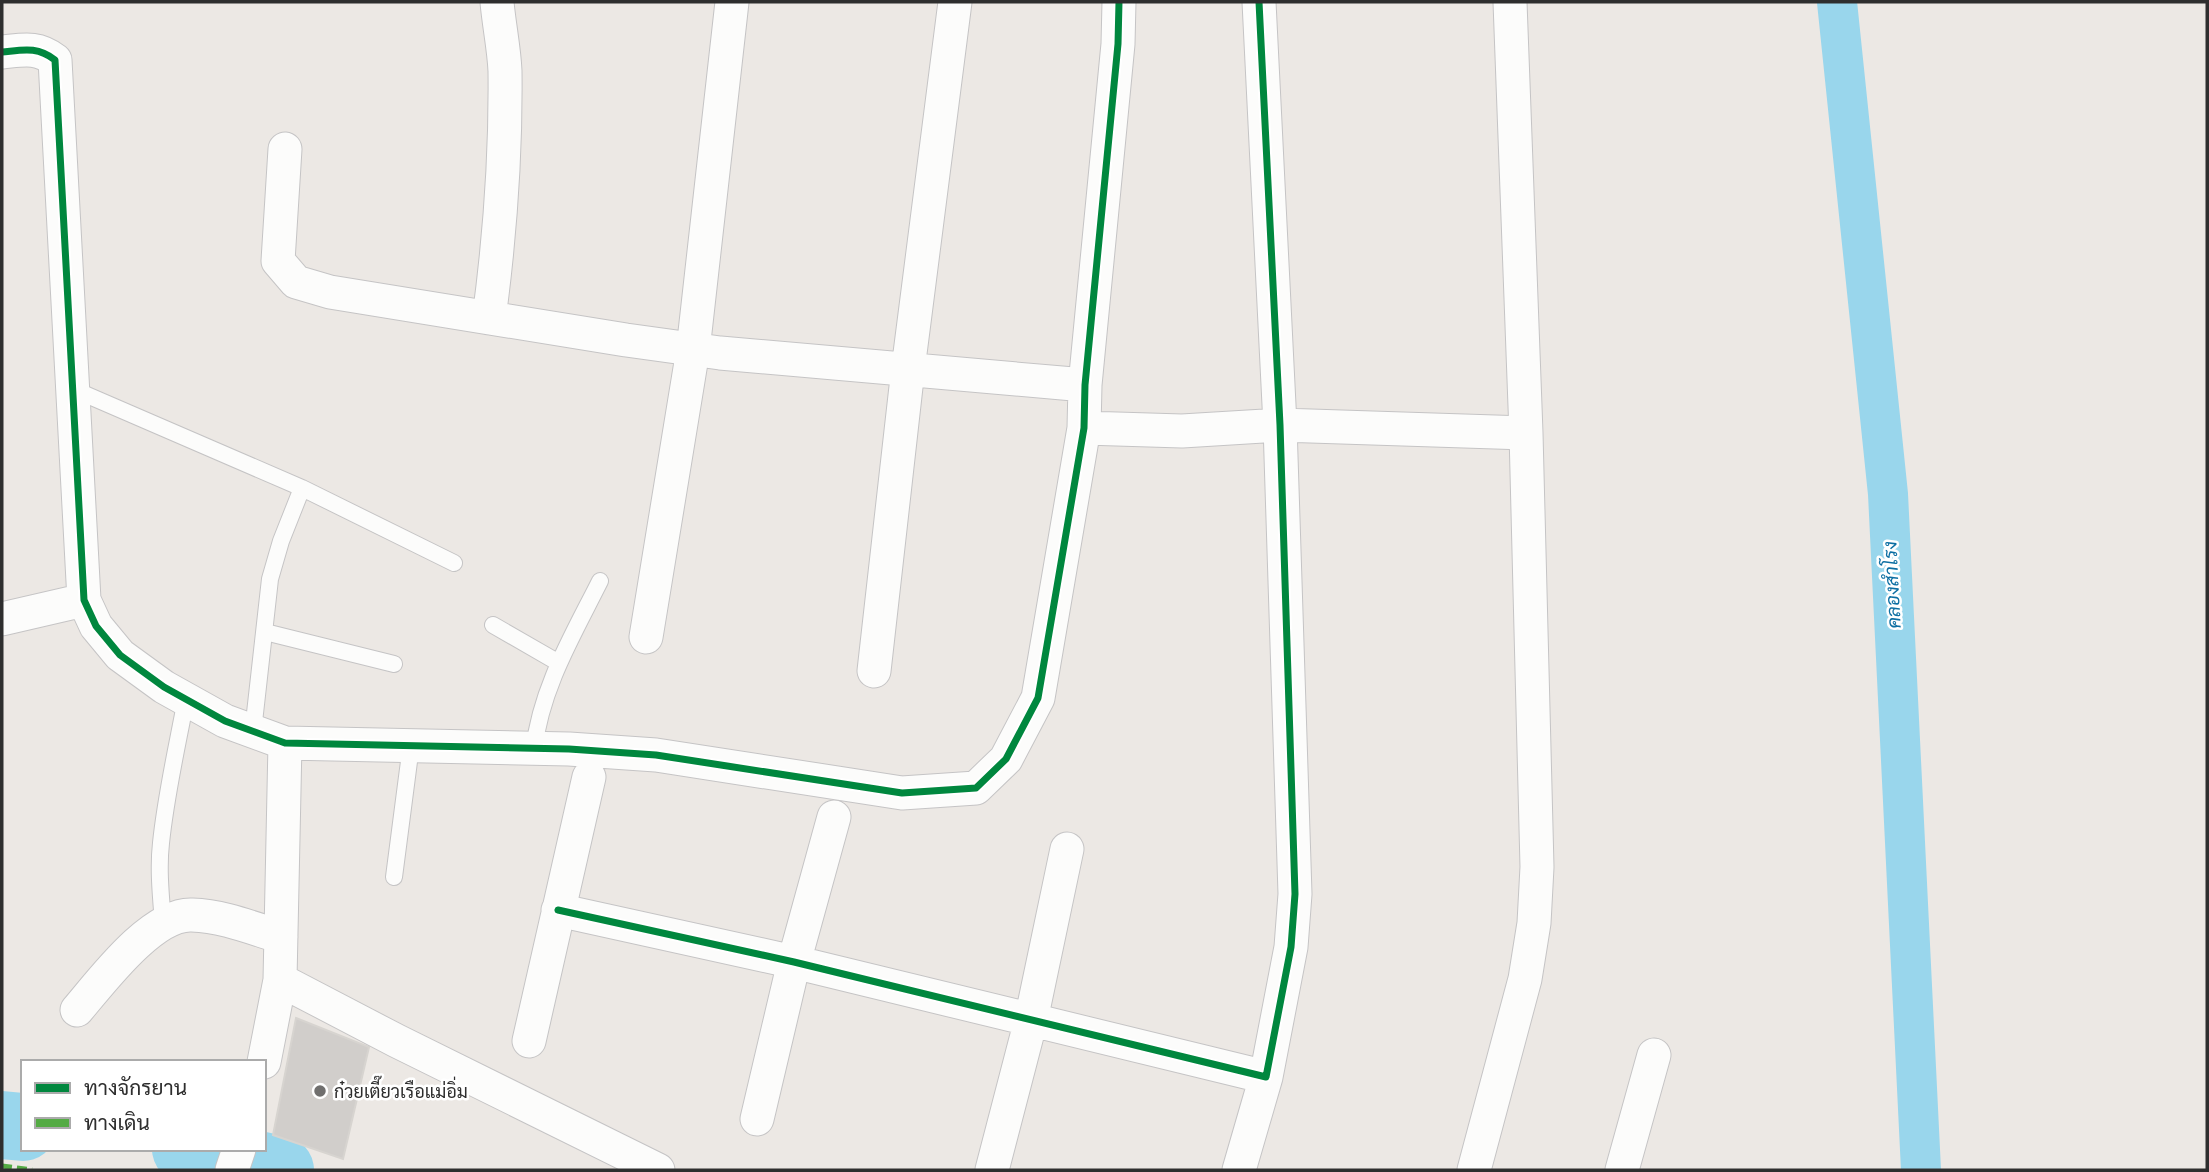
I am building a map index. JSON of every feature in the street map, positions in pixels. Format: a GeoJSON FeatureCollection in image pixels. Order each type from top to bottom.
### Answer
{"type":"FeatureCollection","features":[{"type":"Feature","properties":{"kind":"street"},"geometry":{"type":"LineString","coordinates":[[489,318],[502,184],[505,69],[497,2]]}},
{"type":"Feature","properties":{"kind":"street"},"geometry":{"type":"LineString","coordinates":[[646,637],[693,349],[732,2]]}},
{"type":"Feature","properties":{"kind":"street"},"geometry":{"type":"LineString","coordinates":[[874,671],[954,2]]}},
{"type":"Feature","properties":{"kind":"street"},"geometry":{"type":"LineString","coordinates":[[2,52],[44,51],[55,60],[84,600],[96,626],[120,655],[164,687],[225,721],[285,743],[656,755],[902,793],[976,788],[1006,759],[1038,698],[1084,428],[1085,385],[1118,44],[1119,2]]}},
{"type":"Feature","properties":{"kind":"street"},"geometry":{"type":"LineString","coordinates":[[1239,1170],[1266,1077],[1291,947],[1295,894],[1280,425],[1259,2]]}},
{"type":"Feature","properties":{"kind":"street"},"geometry":{"type":"LineString","coordinates":[[1474,1170],[1525,979],[1534,923],[1537,867],[1526,433],[1510,2]]}},
{"type":"Feature","properties":{"kind":"street"},"geometry":{"type":"LineString","coordinates":[[285,149],[278,261],[296,282],[330,292],[693,349],[1085,385]]}},
{"type":"Feature","properties":{"kind":"street"},"geometry":{"type":"LineString","coordinates":[[1084,428],[1182,431],[1280,425],[1526,433]]}},
{"type":"Feature","properties":{"kind":"street"},"geometry":{"type":"LineString","coordinates":[[2,619],[84,600]]}},
{"type":"Feature","properties":{"kind":"street"},"geometry":{"type":"LineString","coordinates":[[264,1060],[280,980],[285,743]]}},
{"type":"Feature","properties":{"kind":"street"},"geometry":{"type":"LineString","coordinates":[[529,1041],[589,777]]}},
{"type":"Feature","properties":{"kind":"street"},"geometry":{"type":"LineString","coordinates":[[757,1119],[794,962],[834,817]]}},
{"type":"Feature","properties":{"kind":"street"},"geometry":{"type":"LineString","coordinates":[[992,1170],[1031,1020],[1067,849]]}},
{"type":"Feature","properties":{"kind":"street"},"geometry":{"type":"LineString","coordinates":[[558,910],[794,962],[1266,1077]]}},
{"type":"Feature","properties":{"kind":"street"},"geometry":{"type":"LineString","coordinates":[[78,1010],[125,953],[163,923],[189,915],[228,920],[281,937]]}},
{"type":"Feature","properties":{"kind":"street"},"geometry":{"type":"LineString","coordinates":[[280,980],[658,1170]]}},
{"type":"Feature","properties":{"kind":"street"},"geometry":{"type":"LineString","coordinates":[[1622,1170],[1654,1055]]}},
{"type":"Feature","properties":{"kind":"street"},"geometry":{"type":"LineString","coordinates":[[232,1170],[238,1151]]}},
{"type":"Feature","properties":{"kind":"lane"},"geometry":{"type":"LineString","coordinates":[[73,389],[302,488],[454,563]]}},
{"type":"Feature","properties":{"kind":"lane"},"geometry":{"type":"LineString","coordinates":[[253,731],[270,579],[281,541],[302,488]]}},
{"type":"Feature","properties":{"kind":"lane"},"geometry":{"type":"LineString","coordinates":[[534,749],[537,723],[559,663],[600,581]]}},
{"type":"Feature","properties":{"kind":"lane"},"geometry":{"type":"LineString","coordinates":[[493,625],[559,663]]}},
{"type":"Feature","properties":{"kind":"lane"},"geometry":{"type":"LineString","coordinates":[[265,632],[394,664]]}},
{"type":"Feature","properties":{"kind":"lane"},"geometry":{"type":"LineString","coordinates":[[163,923],[160,844],[186,699]]}},
{"type":"Feature","properties":{"kind":"lane"},"geometry":{"type":"LineString","coordinates":[[394,877],[411,746]]}},
{"type":"Feature","properties":{"kind":"building","name":"ก๋วยเตี๊ยวเรือแม่อิ่ม"},"geometry":{"type":"Polygon","coordinates":[[[296,1018],[369,1047],[343,1159],[273,1135],[296,1018]]]}},
{"type":"Feature","properties":{"kind":"waterway","name":"คลองสำโรง"},"geometry":{"type":"LineString","coordinates":[[1837,2],[1888,494],[1921,1170]]}},
{"type":"Feature","properties":{"kind":"waterway"},"geometry":{"type":"LineString","coordinates":[[2,1125],[21,1127]]}},
{"type":"Feature","properties":{"kind":"waterway"},"geometry":{"type":"LineString","coordinates":[[195,1151],[280,1170]]}},
{"type":"Feature","properties":{"kind":"marked path"},"geometry":{"type":"LineString","coordinates":[[2,1166],[32,1170]]}},
{"type":"Feature","properties":{"kind":"cycle path"},"geometry":{"type":"LineString","coordinates":[[2,52],[36,51],[55,60],[84,600],[96,626],[120,655],[164,687],[225,721],[285,743],[569,749],[656,755],[902,793],[976,788],[1006,759],[1038,698],[1084,428],[1085,385],[1118,44],[1119,2]]}},
{"type":"Feature","properties":{"kind":"cycle path"},"geometry":{"type":"LineString","coordinates":[[558,910],[794,962],[1266,1077],[1291,947],[1295,894],[1280,425],[1259,2]]}},
{"type":"Feature","properties":{"kind":"place","name":"ก๋วยเตี๊ยวเรือแม่อิ่ม"},"geometry":{"type":"Point","coordinates":[320,1091]}}]}
